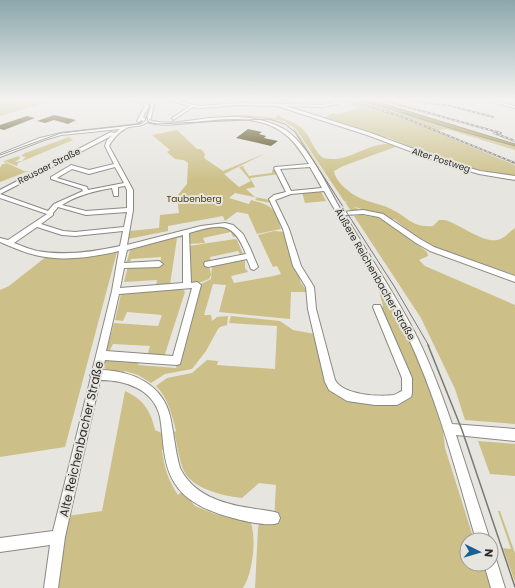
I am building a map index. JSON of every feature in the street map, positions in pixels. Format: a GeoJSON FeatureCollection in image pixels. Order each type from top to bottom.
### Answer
{"type":"FeatureCollection","features":[{"type":"Feature","properties":{"kind":"street","name":"Äußere Reichenbacher Straße"},"geometry":{"type":"LineString","coordinates":[[122,128],[127,126]]}},
{"type":"Feature","properties":{"kind":"street","name":"Äußere Reichenbacher Straße"},"geometry":{"type":"LineString","coordinates":[[274,126],[282,129],[294,140],[311,165],[408,326],[431,380],[480,532]]}},
{"type":"Feature","properties":{"kind":"street","name":"Alter Postweg"},"geometry":{"type":"LineString","coordinates":[[345,126],[444,162],[479,172],[515,178]]}},
{"type":"Feature","properties":{"kind":"street"},"geometry":{"type":"LineString","coordinates":[[0,153],[60,132],[84,128],[122,128]]}},
{"type":"Feature","properties":{"kind":"street"},"geometry":{"type":"LineString","coordinates":[[0,156],[39,140],[61,134],[88,129],[122,128]]}},
{"type":"Feature","properties":{"kind":"street","name":"Alte Reichenbacher Straße"},"geometry":{"type":"LineString","coordinates":[[51,588],[58,537],[116,291],[130,210],[131,196],[127,184],[107,146],[109,141],[122,128]]}},
{"type":"Feature","properties":{"kind":"street","name":"Reusaer Straße"},"geometry":{"type":"LineString","coordinates":[[0,192],[122,128]]}},
{"type":"Feature","properties":{"kind":"street"},"geometry":{"type":"LineString","coordinates":[[86,192],[85,188],[53,178],[72,168],[89,172],[117,165]]}},
{"type":"Feature","properties":{"kind":"street"},"geometry":{"type":"LineString","coordinates":[[289,193],[277,168],[311,165]]}},
{"type":"Feature","properties":{"kind":"street"},"geometry":{"type":"LineString","coordinates":[[9,243],[51,214],[49,212],[56,205],[74,195],[127,184]]}},
{"type":"Feature","properties":{"kind":"street"},"geometry":{"type":"LineString","coordinates":[[115,186],[116,195]]}},
{"type":"Feature","properties":{"kind":"street"},"geometry":{"type":"LineString","coordinates":[[325,189],[289,193],[273,197],[272,199],[286,229],[298,266],[310,287],[312,309],[330,382],[339,392],[358,399],[397,400],[407,393],[407,378],[377,307]]}},
{"type":"Feature","properties":{"kind":"street"},"geometry":{"type":"LineString","coordinates":[[0,196],[49,212]]}},
{"type":"Feature","properties":{"kind":"street"},"geometry":{"type":"LineString","coordinates":[[56,205],[86,213],[130,210]]}},
{"type":"Feature","properties":{"kind":"street"},"geometry":{"type":"LineString","coordinates":[[340,214],[363,212],[381,215],[432,249],[515,279]]}},
{"type":"Feature","properties":{"kind":"street"},"geometry":{"type":"LineString","coordinates":[[36,224],[62,233],[75,234],[127,229]]}},
{"type":"Feature","properties":{"kind":"street"},"geometry":{"type":"LineString","coordinates":[[0,240],[35,252],[56,255],[74,255],[124,248],[217,225],[232,226],[239,232],[254,267]]}},
{"type":"Feature","properties":{"kind":"street"},"geometry":{"type":"LineString","coordinates":[[186,232],[187,285]]}},
{"type":"Feature","properties":{"kind":"street"},"geometry":{"type":"LineString","coordinates":[[208,264],[249,256]]}},
{"type":"Feature","properties":{"kind":"street"},"geometry":{"type":"LineString","coordinates":[[121,266],[158,264]]}},
{"type":"Feature","properties":{"kind":"street"},"geometry":{"type":"LineString","coordinates":[[100,355],[177,361],[198,285],[116,291]]}},
{"type":"Feature","properties":{"kind":"street"},"geometry":{"type":"LineString","coordinates":[[95,375],[126,378],[150,389],[159,401],[164,413],[175,468],[180,480],[196,496],[209,504],[230,512],[273,518]]}},
{"type":"Feature","properties":{"kind":"street"},"geometry":{"type":"LineString","coordinates":[[448,429],[515,435]]}},
{"type":"Feature","properties":{"kind":"street"},"geometry":{"type":"LineString","coordinates":[[0,545],[58,537]]}},
{"type":"Feature","properties":{"kind":"street"},"geometry":{"type":"LineString","coordinates":[[493,572],[498,588]]}},
{"type":"Feature","properties":{"kind":"green space"},"geometry":{"type":"Polygon","coordinates":[[[292,126],[299,126],[303,129],[319,154],[324,158],[343,158],[379,145],[388,144],[398,146],[343,166],[334,171],[337,179],[345,188],[358,197],[388,207],[415,224],[433,226],[439,220],[445,220],[478,236],[491,240],[502,238],[515,228],[515,275],[430,246],[431,245],[415,236],[394,219],[391,220],[378,213],[353,206],[361,211],[351,211],[345,202],[349,203],[344,201],[296,129],[292,126]]]}},
{"type":"Feature","properties":{"kind":"green space"},"geometry":{"type":"Polygon","coordinates":[[[347,126],[445,126],[515,146],[515,150],[446,129],[434,131],[515,165],[515,177],[476,169],[440,159],[387,137],[381,138],[347,126]]]}},
{"type":"Feature","properties":{"kind":"green space"},"geometry":{"type":"Polygon","coordinates":[[[292,127],[297,132],[331,185],[292,127]]]}},
{"type":"Feature","properties":{"kind":"green space","name":"Taubenberg"},"geometry":{"type":"Polygon","coordinates":[[[177,130],[197,149],[201,149],[205,154],[204,158],[223,171],[266,153],[224,174],[239,187],[251,181],[239,167],[245,166],[243,167],[249,176],[272,173],[272,170],[275,169],[279,174],[250,178],[255,187],[246,189],[255,197],[270,200],[271,203],[255,200],[257,198],[235,193],[229,198],[249,204],[251,200],[272,208],[277,216],[281,229],[257,234],[248,214],[237,212],[225,221],[223,216],[168,226],[168,231],[128,239],[130,231],[159,228],[160,215],[179,213],[177,196],[187,184],[188,163],[184,160],[175,159],[167,152],[170,150],[152,135],[177,130]]]}},
{"type":"Feature","properties":{"kind":"green space"},"geometry":{"type":"Polygon","coordinates":[[[69,137],[73,140],[18,163],[17,166],[4,161],[19,156],[20,158],[15,162],[22,161],[26,157],[21,156],[25,153],[69,137]]]}},
{"type":"Feature","properties":{"kind":"green space"},"geometry":{"type":"Polygon","coordinates":[[[3,161],[24,171],[32,172],[26,172],[0,182],[0,168],[2,164],[6,164],[3,161]]]}},
{"type":"Feature","properties":{"kind":"green space"},"geometry":{"type":"Polygon","coordinates":[[[320,190],[326,201],[305,203],[302,192],[320,190]]]}},
{"type":"Feature","properties":{"kind":"green space"},"geometry":{"type":"Polygon","coordinates":[[[360,215],[383,218],[427,252],[428,256],[419,260],[425,266],[515,305],[515,424],[465,420],[455,389],[421,318],[354,216],[360,215]]]}},
{"type":"Feature","properties":{"kind":"green space"},"geometry":{"type":"Polygon","coordinates":[[[229,226],[237,236],[233,237],[231,232],[203,238],[205,243],[188,244],[188,233],[212,227],[229,226]]]}},
{"type":"Feature","properties":{"kind":"green space"},"geometry":{"type":"Polygon","coordinates":[[[274,231],[285,232],[301,283],[308,292],[291,292],[290,319],[219,312],[226,285],[213,284],[204,315],[211,315],[212,321],[217,317],[228,316],[227,325],[218,329],[206,351],[192,369],[165,374],[151,383],[138,375],[125,371],[107,370],[104,368],[106,357],[140,360],[138,365],[176,368],[199,285],[211,279],[212,265],[245,258],[245,268],[248,272],[231,276],[234,283],[281,274],[277,266],[273,267],[258,235],[274,231]]]}},
{"type":"Feature","properties":{"kind":"green space"},"geometry":{"type":"Polygon","coordinates":[[[184,234],[185,237],[177,238],[170,285],[156,286],[157,280],[124,282],[128,266],[160,265],[161,257],[131,259],[129,264],[126,265],[130,250],[184,234]]]}},
{"type":"Feature","properties":{"kind":"green space"},"geometry":{"type":"Polygon","coordinates":[[[235,239],[245,255],[241,256],[238,251],[210,257],[211,263],[204,264],[210,269],[211,275],[209,279],[196,284],[189,282],[189,246],[235,239]]]}},
{"type":"Feature","properties":{"kind":"green space"},"geometry":{"type":"Polygon","coordinates":[[[354,240],[410,337],[421,362],[443,431],[445,448],[471,532],[459,532],[459,572],[486,572],[491,588],[255,588],[258,528],[260,521],[274,521],[276,485],[259,483],[242,498],[235,497],[218,493],[200,486],[187,476],[183,469],[171,413],[167,401],[156,386],[167,378],[192,373],[207,360],[218,361],[217,365],[275,369],[277,326],[229,323],[231,316],[280,321],[293,330],[315,334],[323,367],[345,399],[408,397],[380,309],[383,306],[379,291],[381,291],[360,259],[354,246],[354,240]]]}},
{"type":"Feature","properties":{"kind":"green space"},"geometry":{"type":"Polygon","coordinates":[[[117,252],[65,447],[0,457],[0,290],[9,286],[47,256],[81,256],[117,252]]]}},
{"type":"Feature","properties":{"kind":"green space"},"geometry":{"type":"Polygon","coordinates":[[[182,288],[185,292],[164,357],[147,356],[150,346],[113,344],[108,354],[106,352],[114,323],[158,326],[162,315],[127,312],[123,321],[115,320],[121,294],[124,292],[182,288]]]}},
{"type":"Feature","properties":{"kind":"green space"},"geometry":{"type":"Polygon","coordinates":[[[125,391],[137,398],[145,406],[151,417],[155,430],[164,434],[166,448],[162,450],[164,462],[169,479],[178,495],[182,491],[195,506],[215,514],[250,520],[253,536],[253,555],[249,573],[243,588],[55,588],[67,516],[102,511],[125,391]]]}},
{"type":"Feature","properties":{"kind":"green space"},"geometry":{"type":"Polygon","coordinates":[[[478,441],[515,444],[515,476],[490,474],[478,441]]]}},
{"type":"Feature","properties":{"kind":"green space"},"geometry":{"type":"Polygon","coordinates":[[[498,511],[500,511],[515,553],[515,582],[503,548],[511,549],[498,511]]]}},
{"type":"Feature","properties":{"kind":"shaded area"},"geometry":{"type":"Polygon","coordinates":[[[445,126],[458,126],[515,144],[515,146],[445,126]]]}},
{"type":"Feature","properties":{"kind":"building"},"geometry":{"type":"Polygon","coordinates":[[[0,126],[13,126],[4,130],[0,129],[0,126]]]}},
{"type":"Feature","properties":{"kind":"building"},"geometry":{"type":"Polygon","coordinates":[[[248,129],[262,132],[259,134],[266,136],[264,138],[278,141],[271,146],[236,138],[248,129]]]}},
{"type":"Feature","properties":{"kind":"tram line"},"geometry":{"type":"LineString","coordinates":[[0,155],[61,133],[119,126]]}},
{"type":"Feature","properties":{"kind":"tram line"},"geometry":{"type":"LineString","coordinates":[[288,126],[295,132],[394,286],[429,346]]}},
{"type":"Feature","properties":{"kind":"tram line"},"geometry":{"type":"LineString","coordinates":[[428,345],[462,430],[515,587]]}},
{"type":"Feature","properties":{"kind":"railway"},"geometry":{"type":"LineString","coordinates":[[426,126],[515,163]]}},
{"type":"Feature","properties":{"kind":"railway"},"geometry":{"type":"LineString","coordinates":[[477,126],[501,133]]}},
{"type":"Feature","properties":{"kind":"railway"},"geometry":{"type":"LineString","coordinates":[[494,133],[515,141]]}}]}
